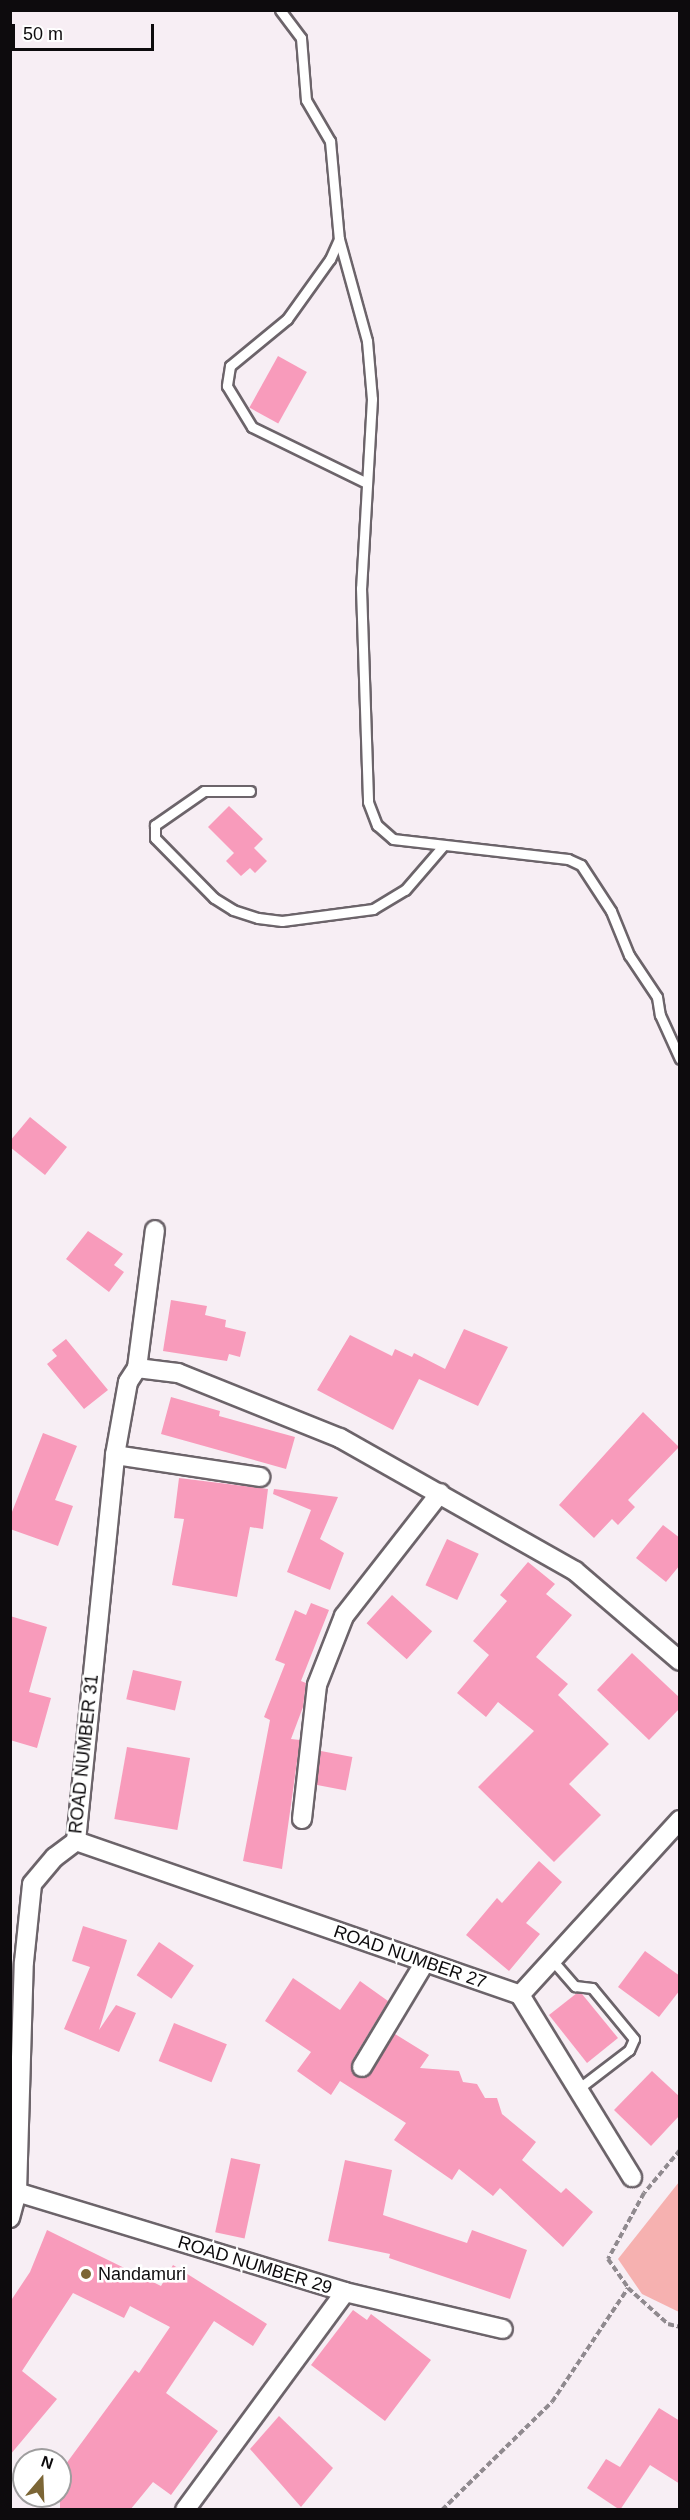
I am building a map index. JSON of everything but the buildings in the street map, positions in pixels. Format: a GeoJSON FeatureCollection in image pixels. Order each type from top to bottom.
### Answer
{"type":"FeatureCollection","features":[{"type":"Feature","properties":{"kind":"street","name":"ROAD NUMBER 31"},"geometry":{"type":"LineString","coordinates":[[10,2218],[14,2191],[24,1962],[32,1884],[55,1857],[76,1841],[115,1455],[133,1375],[155,1230]]}},
{"type":"Feature","properties":{"kind":"street"},"geometry":{"type":"LineString","coordinates":[[133,1375],[178,1374],[340,1438],[575,1571],[680,1661]]}},
{"type":"Feature","properties":{"kind":"street"},"geometry":{"type":"LineString","coordinates":[[115,1455],[260,1477]]}},
{"type":"Feature","properties":{"kind":"street"},"geometry":{"type":"LineString","coordinates":[[302,1819],[317,1685],[344,1616],[440,1493]]}},
{"type":"Feature","properties":{"kind":"street"},"geometry":{"type":"LineString","coordinates":[[632,2177],[520,1995],[680,1820]]}},
{"type":"Feature","properties":{"kind":"street","name":"ROAD NUMBER 27"},"geometry":{"type":"LineString","coordinates":[[76,1841],[520,1995]]}},
{"type":"Feature","properties":{"kind":"street"},"geometry":{"type":"LineString","coordinates":[[362,2067],[425,1962]]}},
{"type":"Feature","properties":{"kind":"street","name":"ROAD NUMBER 29"},"geometry":{"type":"LineString","coordinates":[[14,2191],[345,2292],[503,2329]]}},
{"type":"Feature","properties":{"kind":"street"},"geometry":{"type":"LineString","coordinates":[[185,2510],[345,2292]]}},
{"type":"Feature","properties":{"kind":"lane"},"geometry":{"type":"LineString","coordinates":[[280,10],[301,38],[306,100],[330,141],[339,239],[367,341],[372,399],[361,588],[368,802],[377,825],[393,839],[568,859],[581,865],[611,911],[628,955],[657,997],[660,1016],[680,1059]]}},
{"type":"Feature","properties":{"kind":"lane"},"geometry":{"type":"LineString","coordinates":[[339,239],[330,260],[287,319],[230,366],[227,386],[252,427],[367,483]]}},
{"type":"Feature","properties":{"kind":"lane"},"geometry":{"type":"LineString","coordinates":[[250,791],[204,791],[155,825],[154,838],[214,898],[233,910],[282,921],[373,909],[405,890],[443,846]]}},
{"type":"Feature","properties":{"kind":"lane"},"geometry":{"type":"LineString","coordinates":[[552,1960],[575,1986],[592,1988],[634,2039],[629,2050],[578,2089]]}},
{"type":"Feature","properties":{"kind":"path"},"geometry":{"type":"LineString","coordinates":[[680,2150],[644,2193],[608,2259],[628,2288],[668,2324],[680,2327]]}},
{"type":"Feature","properties":{"kind":"path"},"geometry":{"type":"LineString","coordinates":[[442,2510],[552,2402],[628,2288]]}},
{"type":"Feature","properties":{"kind":"shaded area"},"geometry":{"type":"Polygon","coordinates":[[[679,2182],[679,2312],[642,2294],[618,2259],[679,2182]]]}},
{"type":"Feature","properties":{"kind":"place","name":"Nandamuri"},"geometry":{"type":"Point","coordinates":[86,2274]}}]}
